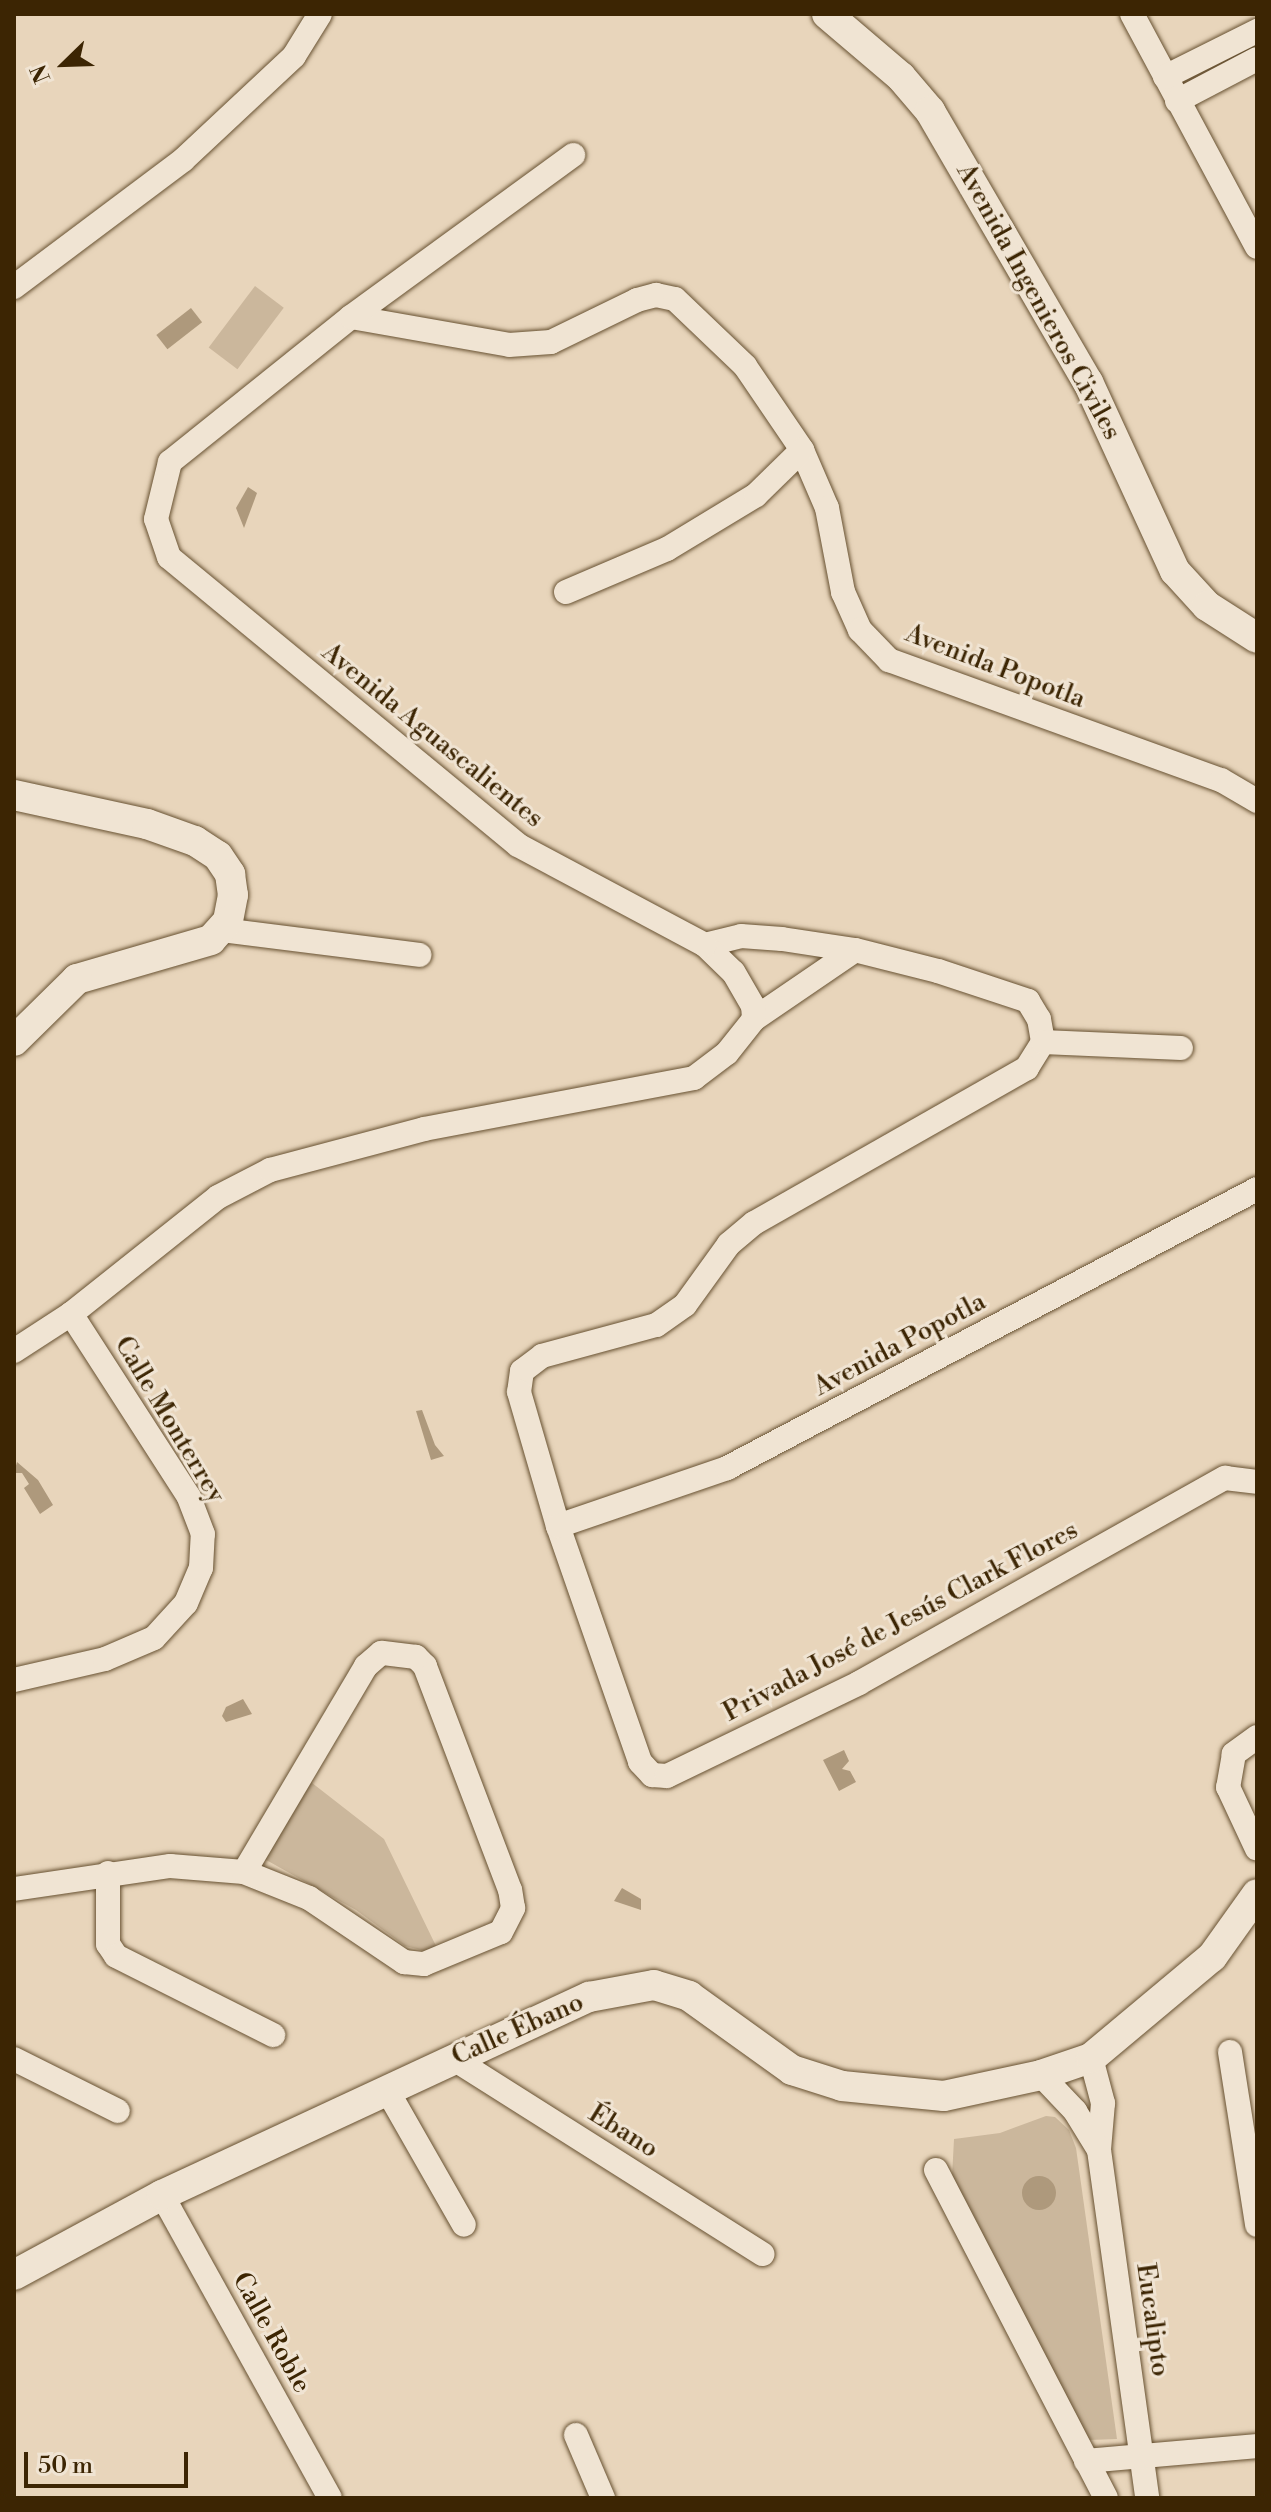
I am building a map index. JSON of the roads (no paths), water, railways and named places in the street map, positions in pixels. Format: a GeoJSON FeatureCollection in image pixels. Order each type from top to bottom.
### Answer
{"type":"FeatureCollection","features":[{"type":"Feature","properties":{"kind":"street"},"geometry":{"type":"LineString","coordinates":[[14,287],[183,160],[294,56],[320,14]]}},
{"type":"Feature","properties":{"kind":"street","name":"Avenida Ingenieros Civiles"},"geometry":{"type":"LineString","coordinates":[[827,14],[901,77],[930,111],[1088,382],[1175,571],[1207,606],[1257,638]]}},
{"type":"Feature","properties":{"kind":"street"},"geometry":{"type":"LineString","coordinates":[[1132,14],[1257,247]]}},
{"type":"Feature","properties":{"kind":"street"},"geometry":{"type":"LineString","coordinates":[[1165,77],[1257,31]]}},
{"type":"Feature","properties":{"kind":"street"},"geometry":{"type":"LineString","coordinates":[[1177,101],[1257,59]]}},
{"type":"Feature","properties":{"kind":"street","name":"Avenida Aguascalientes"},"geometry":{"type":"LineString","coordinates":[[573,155],[351,317],[170,462],[156,519],[169,557],[518,845],[705,945],[733,972],[753,1006],[754,1019]]}},
{"type":"Feature","properties":{"kind":"street","name":"Avenida Popotla"},"geometry":{"type":"LineString","coordinates":[[351,317],[509,345],[551,342],[647,297],[675,299],[745,366],[802,450],[827,508],[843,592],[860,630],[889,660],[1221,780],[1257,801]]}},
{"type":"Feature","properties":{"kind":"street"},"geometry":{"type":"LineString","coordinates":[[566,592],[680,542],[756,495],[802,450]]}},
{"type":"Feature","properties":{"kind":"street"},"geometry":{"type":"LineString","coordinates":[[14,795],[147,824],[207,849],[230,874],[232,908],[222,930]]}},
{"type":"Feature","properties":{"kind":"street"},"geometry":{"type":"LineString","coordinates":[[14,1041],[77,979],[182,951],[222,930],[419,955]]}},
{"type":"Feature","properties":{"kind":"street"},"geometry":{"type":"LineString","coordinates":[[705,945],[741,936],[855,950],[1028,1001],[1039,1019],[1043,1042],[1181,1048]]}},
{"type":"Feature","properties":{"kind":"street"},"geometry":{"type":"LineString","coordinates":[[14,1351],[71,1314],[218,1197],[270,1170],[424,1129],[694,1078],[727,1053],[754,1019],[855,950]]}},
{"type":"Feature","properties":{"kind":"street","name":"Privada José de Jesús Clark Flores"},"geometry":{"type":"LineString","coordinates":[[1043,1042],[1027,1068],[754,1223],[729,1244],[685,1305],[656,1325],[542,1356],[522,1371],[519,1392],[558,1526],[640,1762],[652,1775],[667,1776],[859,1683],[1225,1478],[1257,1482]]}},
{"type":"Feature","properties":{"kind":"street","name":"Avenida Popotla"},"geometry":{"type":"LineString","coordinates":[[558,1526],[727,1468],[1257,1189]]}},
{"type":"Feature","properties":{"kind":"street","name":"Calle Monterrey"},"geometry":{"type":"LineString","coordinates":[[14,1680],[105,1659],[154,1638],[186,1603],[201,1568],[203,1534],[189,1497],[71,1314]]}},
{"type":"Feature","properties":{"kind":"street"},"geometry":{"type":"LineString","coordinates":[[14,1889],[170,1866],[244,1872],[309,1898],[404,1962],[448,1958],[501,1932],[513,1908],[510,1890],[425,1666],[416,1657],[381,1653],[366,1666],[244,1872]]}},
{"type":"Feature","properties":{"kind":"street"},"geometry":{"type":"LineString","coordinates":[[1257,1737],[1234,1754],[1228,1787],[1257,1849]]}},
{"type":"Feature","properties":{"kind":"street"},"geometry":{"type":"LineString","coordinates":[[108,1873],[108,1944],[116,1956],[273,2035]]}},
{"type":"Feature","properties":{"kind":"street","name":"Calle Ébano"},"geometry":{"type":"LineString","coordinates":[[14,2275],[162,2195],[589,1997],[654,1985],[689,1996],[792,2070],[842,2086],[944,2096],[1041,2075],[1091,2058],[1212,1957],[1257,1894]]}},
{"type":"Feature","properties":{"kind":"street"},"geometry":{"type":"LineString","coordinates":[[1230,2052],[1257,2225]]}},
{"type":"Feature","properties":{"kind":"street","name":"Eucalipto"},"geometry":{"type":"LineString","coordinates":[[1091,2058],[1103,2103],[1099,2150],[1147,2498]]}},
{"type":"Feature","properties":{"kind":"street"},"geometry":{"type":"LineString","coordinates":[[14,2059],[118,2111]]}},
{"type":"Feature","properties":{"kind":"street","name":"Ébano"},"geometry":{"type":"LineString","coordinates":[[454,2059],[762,2254]]}},
{"type":"Feature","properties":{"kind":"street","name":"Eucalipto"},"geometry":{"type":"LineString","coordinates":[[1041,2075],[1075,2111],[1099,2150]]}},
{"type":"Feature","properties":{"kind":"street"},"geometry":{"type":"LineString","coordinates":[[387,2090],[464,2225]]}},
{"type":"Feature","properties":{"kind":"street"},"geometry":{"type":"LineString","coordinates":[[936,2170],[1106,2498]]}},
{"type":"Feature","properties":{"kind":"street","name":"Calle Roble"},"geometry":{"type":"LineString","coordinates":[[162,2195],[330,2498]]}},
{"type":"Feature","properties":{"kind":"street"},"geometry":{"type":"LineString","coordinates":[[576,2435],[603,2498]]}},
{"type":"Feature","properties":{"kind":"street"},"geometry":{"type":"LineString","coordinates":[[1086,2461],[1257,2446]]}}]}
